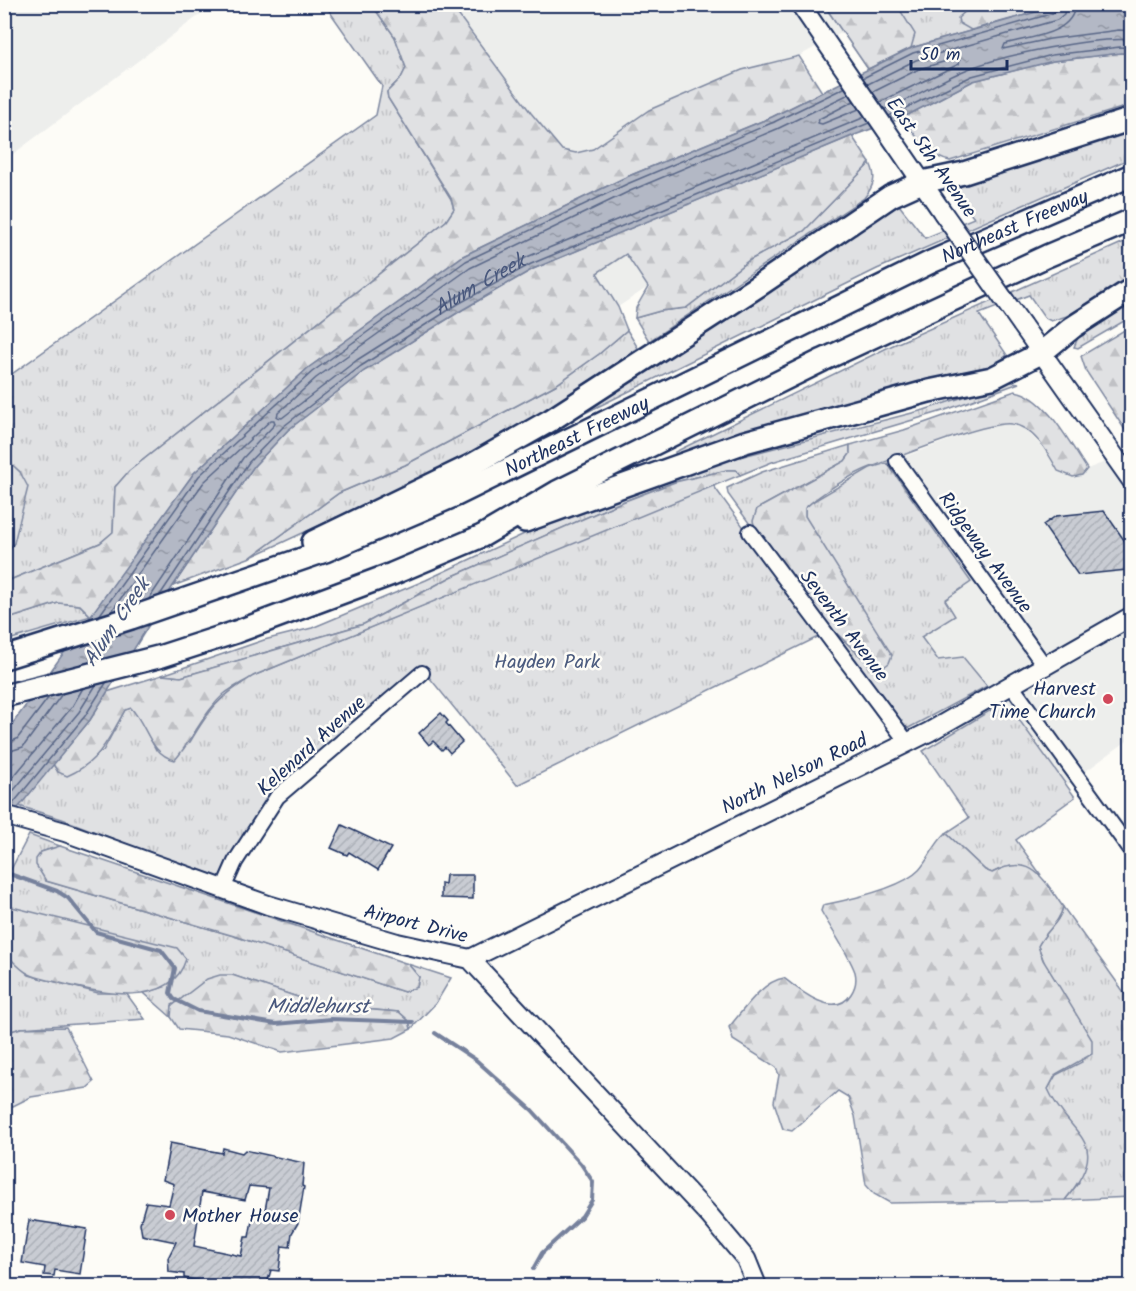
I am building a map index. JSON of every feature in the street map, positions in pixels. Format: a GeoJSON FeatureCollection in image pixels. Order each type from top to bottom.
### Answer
{"type":"FeatureCollection","features":[{"type":"Feature","properties":{"kind":"highway"},"geometry":{"type":"LineString","coordinates":[[213,590],[470,466],[551,420],[761,284],[891,196],[921,182],[964,173],[1131,118]]}},
{"type":"Feature","properties":{"kind":"highway","name":"Northeast Freeway"},"geometry":{"type":"LineString","coordinates":[[4,658],[325,551],[456,495],[931,262],[1131,175]]}},
{"type":"Feature","properties":{"kind":"highway","name":"Northeast Freeway"},"geometry":{"type":"LineString","coordinates":[[4,696],[198,644],[392,574],[482,536],[557,492],[823,360],[1047,256],[1131,220]]}},
{"type":"Feature","properties":{"kind":"highway"},"geometry":{"type":"LineString","coordinates":[[482,536],[745,442],[929,391],[992,378],[1041,353],[1072,327],[1131,289]]}},
{"type":"Feature","properties":{"kind":"main road","name":"East 5th Avenue"},"geometry":{"type":"LineString","coordinates":[[800,4],[921,182],[1131,481]]}},
{"type":"Feature","properties":{"kind":"main road","name":"North Nelson Road"},"geometry":{"type":"LineString","coordinates":[[470,959],[907,742],[1131,616]]}},
{"type":"Feature","properties":{"kind":"main road","name":"Airport Drive"},"geometry":{"type":"LineString","coordinates":[[4,815],[64,832],[223,889],[397,943],[470,959],[746,1259],[757,1287]]}},
{"type":"Feature","properties":{"kind":"main road"},"geometry":{"type":"LineString","coordinates":[[746,1259],[768,1287]]}},
{"type":"Feature","properties":{"kind":"street","name":"Ridgeway Avenue"},"geometry":{"type":"LineString","coordinates":[[897,461],[1044,665]]}},
{"type":"Feature","properties":{"kind":"street","name":"Seventh Avenue"},"geometry":{"type":"LineString","coordinates":[[750,532],[907,742]]}},
{"type":"Feature","properties":{"kind":"street","name":"Kelenard Avenue"},"geometry":{"type":"LineString","coordinates":[[223,889],[235,862],[277,797],[422,673]]}},
{"type":"Feature","properties":{"kind":"street"},"geometry":{"type":"LineString","coordinates":[[1011,685],[1131,852]]}},
{"type":"Feature","properties":{"kind":"shaded area"},"geometry":{"type":"Polygon","coordinates":[[[5,4],[213,4],[213,5],[5,160],[5,4]]]}},
{"type":"Feature","properties":{"kind":"shaded area"},"geometry":{"type":"Polygon","coordinates":[[[451,5],[824,5],[843,32],[799,56],[742,70],[649,110],[593,149],[577,153],[562,150],[531,113],[451,5]]]}},
{"type":"Feature","properties":{"kind":"shaded area"},"geometry":{"type":"Polygon","coordinates":[[[627,254],[648,287],[618,307],[596,273],[627,254]]]}},
{"type":"Feature","properties":{"kind":"shaded area"},"geometry":{"type":"Polygon","coordinates":[[[1012,424],[1025,429],[1049,454],[1058,471],[1082,475],[1087,469],[1131,452],[1131,738],[1067,785],[1012,710],[1001,704],[963,657],[938,660],[921,637],[955,617],[945,600],[971,581],[887,463],[990,425],[1012,424]]]}},
{"type":"Feature","properties":{"kind":"green space"},"geometry":{"type":"Polygon","coordinates":[[[325,5],[372,5],[395,37],[406,68],[401,78],[387,92],[388,98],[451,199],[454,209],[446,221],[129,471],[115,487],[113,532],[100,543],[5,582],[5,555],[14,543],[20,472],[5,458],[5,379],[376,115],[382,86],[325,5]]]}},
{"type":"Feature","properties":{"kind":"green space"},"geometry":{"type":"Polygon","coordinates":[[[372,5],[451,5],[531,113],[562,150],[576,153],[593,149],[649,110],[742,70],[799,56],[822,92],[772,117],[624,178],[463,256],[308,368],[194,473],[91,616],[80,605],[58,603],[5,620],[5,582],[100,543],[113,532],[115,487],[129,471],[446,221],[454,209],[451,198],[388,98],[387,92],[401,78],[406,68],[395,37],[372,5]]]}},
{"type":"Feature","properties":{"kind":"green space"},"geometry":{"type":"Polygon","coordinates":[[[824,5],[1078,5],[1050,8],[911,48],[868,69],[824,5]]]}},
{"type":"Feature","properties":{"kind":"green space"},"geometry":{"type":"Polygon","coordinates":[[[824,5],[897,5],[915,34],[911,48],[868,69],[824,5]]]}},
{"type":"Feature","properties":{"kind":"green space"},"geometry":{"type":"Polygon","coordinates":[[[983,5],[1078,5],[1050,8],[971,30],[959,23],[958,18],[968,9],[983,5]]]}},
{"type":"Feature","properties":{"kind":"green space"},"geometry":{"type":"Polygon","coordinates":[[[1121,53],[1131,54],[1131,105],[950,161],[942,159],[929,150],[902,118],[973,81],[1053,61],[1121,53]]]}},
{"type":"Feature","properties":{"kind":"green space"},"geometry":{"type":"Polygon","coordinates":[[[1131,128],[1131,158],[877,269],[577,417],[574,412],[899,205],[925,238],[974,218],[954,194],[967,180],[1131,128]]]}},
{"type":"Feature","properties":{"kind":"green space"},"geometry":{"type":"Polygon","coordinates":[[[852,136],[870,163],[804,231],[748,261],[686,308],[660,311],[635,318],[636,308],[648,287],[626,254],[597,273],[618,307],[627,330],[599,354],[557,384],[405,465],[339,493],[251,557],[173,586],[254,466],[288,430],[364,371],[533,269],[852,136]]]}},
{"type":"Feature","properties":{"kind":"green space"},"geometry":{"type":"Polygon","coordinates":[[[870,163],[873,181],[864,198],[649,341],[635,318],[660,311],[686,308],[748,261],[804,231],[870,163]]]}},
{"type":"Feature","properties":{"kind":"green space"},"geometry":{"type":"Polygon","coordinates":[[[1131,239],[1131,278],[1067,316],[1051,321],[1045,318],[1029,295],[979,314],[1007,355],[995,365],[676,459],[675,452],[891,346],[1131,239]]]}},
{"type":"Feature","properties":{"kind":"green space"},"geometry":{"type":"Polygon","coordinates":[[[1131,303],[1131,317],[1078,348],[1074,347],[1080,333],[1088,325],[1091,328],[1131,303]]]}},
{"type":"Feature","properties":{"kind":"green space"},"geometry":{"type":"Polygon","coordinates":[[[1131,326],[1131,439],[1086,371],[1081,356],[1131,326]]]}},
{"type":"Feature","properties":{"kind":"green space"},"geometry":{"type":"Polygon","coordinates":[[[627,330],[638,348],[537,416],[456,462],[251,557],[339,493],[405,465],[557,384],[599,354],[627,330]]]}},
{"type":"Feature","properties":{"kind":"green space"},"geometry":{"type":"Polygon","coordinates":[[[1005,381],[1019,383],[943,411],[772,462],[740,475],[736,470],[727,470],[675,482],[617,504],[451,577],[364,624],[181,677],[162,675],[264,640],[312,628],[426,580],[569,513],[700,467],[924,410],[994,387],[1005,381]]]}},
{"type":"Feature","properties":{"kind":"green space"},"geometry":{"type":"Polygon","coordinates":[[[1015,391],[1037,402],[1056,422],[1087,469],[1082,475],[1073,477],[1058,471],[1039,442],[1026,430],[1011,424],[999,425],[942,441],[863,470],[827,491],[805,508],[805,516],[892,655],[889,663],[881,669],[871,666],[828,625],[757,534],[753,521],[757,509],[845,461],[850,454],[850,445],[904,430],[1015,391]]]}},
{"type":"Feature","properties":{"kind":"green space"},"geometry":{"type":"Polygon","coordinates":[[[850,445],[850,454],[845,461],[757,509],[757,534],[728,494],[727,488],[762,472],[850,445]]]}},
{"type":"Feature","properties":{"kind":"green space"},"geometry":{"type":"Polygon","coordinates":[[[5,458],[20,472],[28,487],[14,543],[5,555],[5,458]]]}},
{"type":"Feature","properties":{"kind":"green space"},"geometry":{"type":"Polygon","coordinates":[[[887,463],[971,582],[945,600],[955,616],[921,637],[938,660],[963,657],[987,686],[903,731],[828,625],[871,666],[805,516],[805,508],[812,502],[870,468],[887,463]]]}},
{"type":"Feature","properties":{"kind":"green space"},"geometry":{"type":"Polygon","coordinates":[[[736,470],[740,475],[253,676],[227,691],[217,701],[175,760],[167,757],[154,746],[131,708],[125,710],[102,749],[78,771],[67,776],[58,772],[53,764],[90,720],[107,692],[162,675],[181,677],[364,624],[451,577],[617,504],[675,482],[736,470]]]}},
{"type":"Feature","properties":{"kind":"green space","name":"Hayden Park"},"geometry":{"type":"Polygon","coordinates":[[[713,485],[822,635],[517,785],[429,677],[277,805],[245,847],[231,884],[62,819],[19,806],[53,764],[58,772],[103,751],[125,710],[131,708],[139,717],[156,750],[190,742],[216,704],[253,676],[713,485]]]}},
{"type":"Feature","properties":{"kind":"green space"},"geometry":{"type":"Polygon","coordinates":[[[58,603],[80,605],[91,616],[5,641],[5,620],[58,603]]]}},
{"type":"Feature","properties":{"kind":"green space"},"geometry":{"type":"Polygon","coordinates":[[[1001,704],[1012,710],[1075,797],[1016,840],[1041,875],[1016,866],[1005,867],[992,873],[985,870],[946,833],[969,818],[923,751],[1001,704]]]}},
{"type":"Feature","properties":{"kind":"green space"},"geometry":{"type":"Polygon","coordinates":[[[946,833],[985,870],[992,873],[1017,865],[1035,871],[1049,886],[1063,907],[1059,918],[1038,946],[1043,960],[1092,1040],[1092,1054],[1056,1074],[1048,1089],[1057,1106],[1084,1140],[1087,1151],[1087,1164],[1080,1180],[1065,1200],[890,1203],[874,1194],[866,1185],[855,1116],[848,1097],[838,1091],[792,1131],[783,1129],[774,1102],[779,1075],[776,1067],[733,1040],[729,1027],[761,991],[776,980],[784,978],[808,995],[827,1004],[844,1001],[854,989],[855,972],[821,911],[823,905],[874,893],[911,877],[923,866],[946,833]]]}},
{"type":"Feature","properties":{"kind":"green space"},"geometry":{"type":"Polygon","coordinates":[[[29,835],[60,846],[41,852],[46,881],[234,936],[404,992],[419,977],[408,964],[451,978],[436,1003],[411,1029],[409,1021],[399,1012],[324,1006],[232,975],[172,1005],[171,1017],[144,993],[164,987],[12,908],[5,909],[5,881],[29,835]]]}},
{"type":"Feature","properties":{"kind":"green space"},"geometry":{"type":"Polygon","coordinates":[[[60,846],[408,964],[419,977],[417,987],[404,992],[234,936],[46,881],[36,865],[36,859],[41,852],[60,846]]]}},
{"type":"Feature","properties":{"kind":"green space"},"geometry":{"type":"Polygon","coordinates":[[[12,907],[177,948],[186,959],[178,975],[165,986],[150,992],[132,994],[94,991],[36,977],[22,970],[5,953],[5,909],[12,907]]]}},
{"type":"Feature","properties":{"kind":"green space"},"geometry":{"type":"Polygon","coordinates":[[[1063,907],[1131,1002],[1131,1197],[1065,1200],[1079,1182],[1048,1089],[1056,1075],[1082,1062],[1038,946],[1059,918],[1063,907]]]}},
{"type":"Feature","properties":{"kind":"green space"},"geometry":{"type":"Polygon","coordinates":[[[4,953],[29,975],[98,993],[126,993],[145,1019],[21,1028],[5,1033],[4,953]]]}},
{"type":"Feature","properties":{"kind":"green space"},"geometry":{"type":"Polygon","coordinates":[[[220,975],[232,975],[324,1006],[399,1012],[409,1021],[411,1029],[394,1038],[282,1052],[228,1034],[179,1029],[171,1017],[172,1006],[207,979],[220,975]]]}},
{"type":"Feature","properties":{"kind":"green space"},"geometry":{"type":"Polygon","coordinates":[[[66,1027],[94,1082],[87,1088],[31,1097],[5,1110],[5,1033],[21,1028],[66,1027]]]}},
{"type":"Feature","properties":{"kind":"water","name":"Alum Creek"},"geometry":{"type":"Polygon","coordinates":[[[1078,4],[1131,5],[1131,54],[1121,53],[1053,61],[973,81],[902,118],[852,136],[533,269],[364,371],[288,430],[254,466],[173,586],[90,720],[5,824],[5,734],[194,473],[308,368],[463,256],[624,178],[772,117],[911,48],[1050,8],[1078,4]]]}},
{"type":"Feature","properties":{"kind":"building"},"geometry":{"type":"Polygon","coordinates":[[[1104,511],[1131,550],[1131,567],[1127,570],[1078,575],[1043,525],[1056,516],[1104,511]]]}},
{"type":"Feature","properties":{"kind":"building"},"geometry":{"type":"Polygon","coordinates":[[[441,713],[448,721],[446,723],[462,742],[450,753],[445,747],[442,750],[433,741],[429,745],[419,733],[441,713]]]}},
{"type":"Feature","properties":{"kind":"building"},"geometry":{"type":"Polygon","coordinates":[[[342,825],[391,848],[378,870],[349,852],[347,855],[331,848],[342,825]]]}},
{"type":"Feature","properties":{"kind":"building"},"geometry":{"type":"Polygon","coordinates":[[[446,875],[473,875],[473,899],[441,898],[441,883],[445,884],[446,875]]]}},
{"type":"Feature","properties":{"kind":"building","name":"Mother House"},"geometry":{"type":"Polygon","coordinates":[[[170,1143],[222,1153],[223,1148],[242,1153],[245,1150],[304,1163],[302,1186],[304,1187],[298,1223],[292,1233],[290,1247],[282,1246],[279,1271],[271,1270],[266,1287],[234,1287],[184,1278],[184,1274],[169,1272],[168,1258],[176,1242],[142,1235],[140,1223],[146,1202],[169,1205],[174,1184],[163,1180],[170,1143]],[[249,1186],[245,1200],[202,1192],[194,1246],[241,1256],[245,1237],[249,1237],[253,1215],[264,1216],[269,1188],[249,1186]]]}},
{"type":"Feature","properties":{"kind":"building"},"geometry":{"type":"Polygon","coordinates":[[[29,1220],[87,1229],[80,1274],[55,1270],[54,1276],[44,1275],[45,1267],[22,1263],[29,1220]]]}},
{"type":"Feature","properties":{"kind":"waterway","name":"Middlehurst"},"geometry":{"type":"LineString","coordinates":[[4,872],[57,891],[68,898],[96,932],[161,950],[175,968],[170,993],[174,999],[198,1011],[276,1024],[331,1019],[413,1022]]}},
{"type":"Feature","properties":{"kind":"waterway","name":"Middlehurst"},"geometry":{"type":"LineString","coordinates":[[435,1033],[476,1060],[532,1110],[581,1164],[593,1182],[592,1200],[582,1216],[542,1253],[533,1269]]}},
{"type":"Feature","properties":{"kind":"place","name":"Harvest Time Church"},"geometry":{"type":"Point","coordinates":[1108,699]}},
{"type":"Feature","properties":{"kind":"place","name":"Mother House"},"geometry":{"type":"Point","coordinates":[170,1215]}}]}
